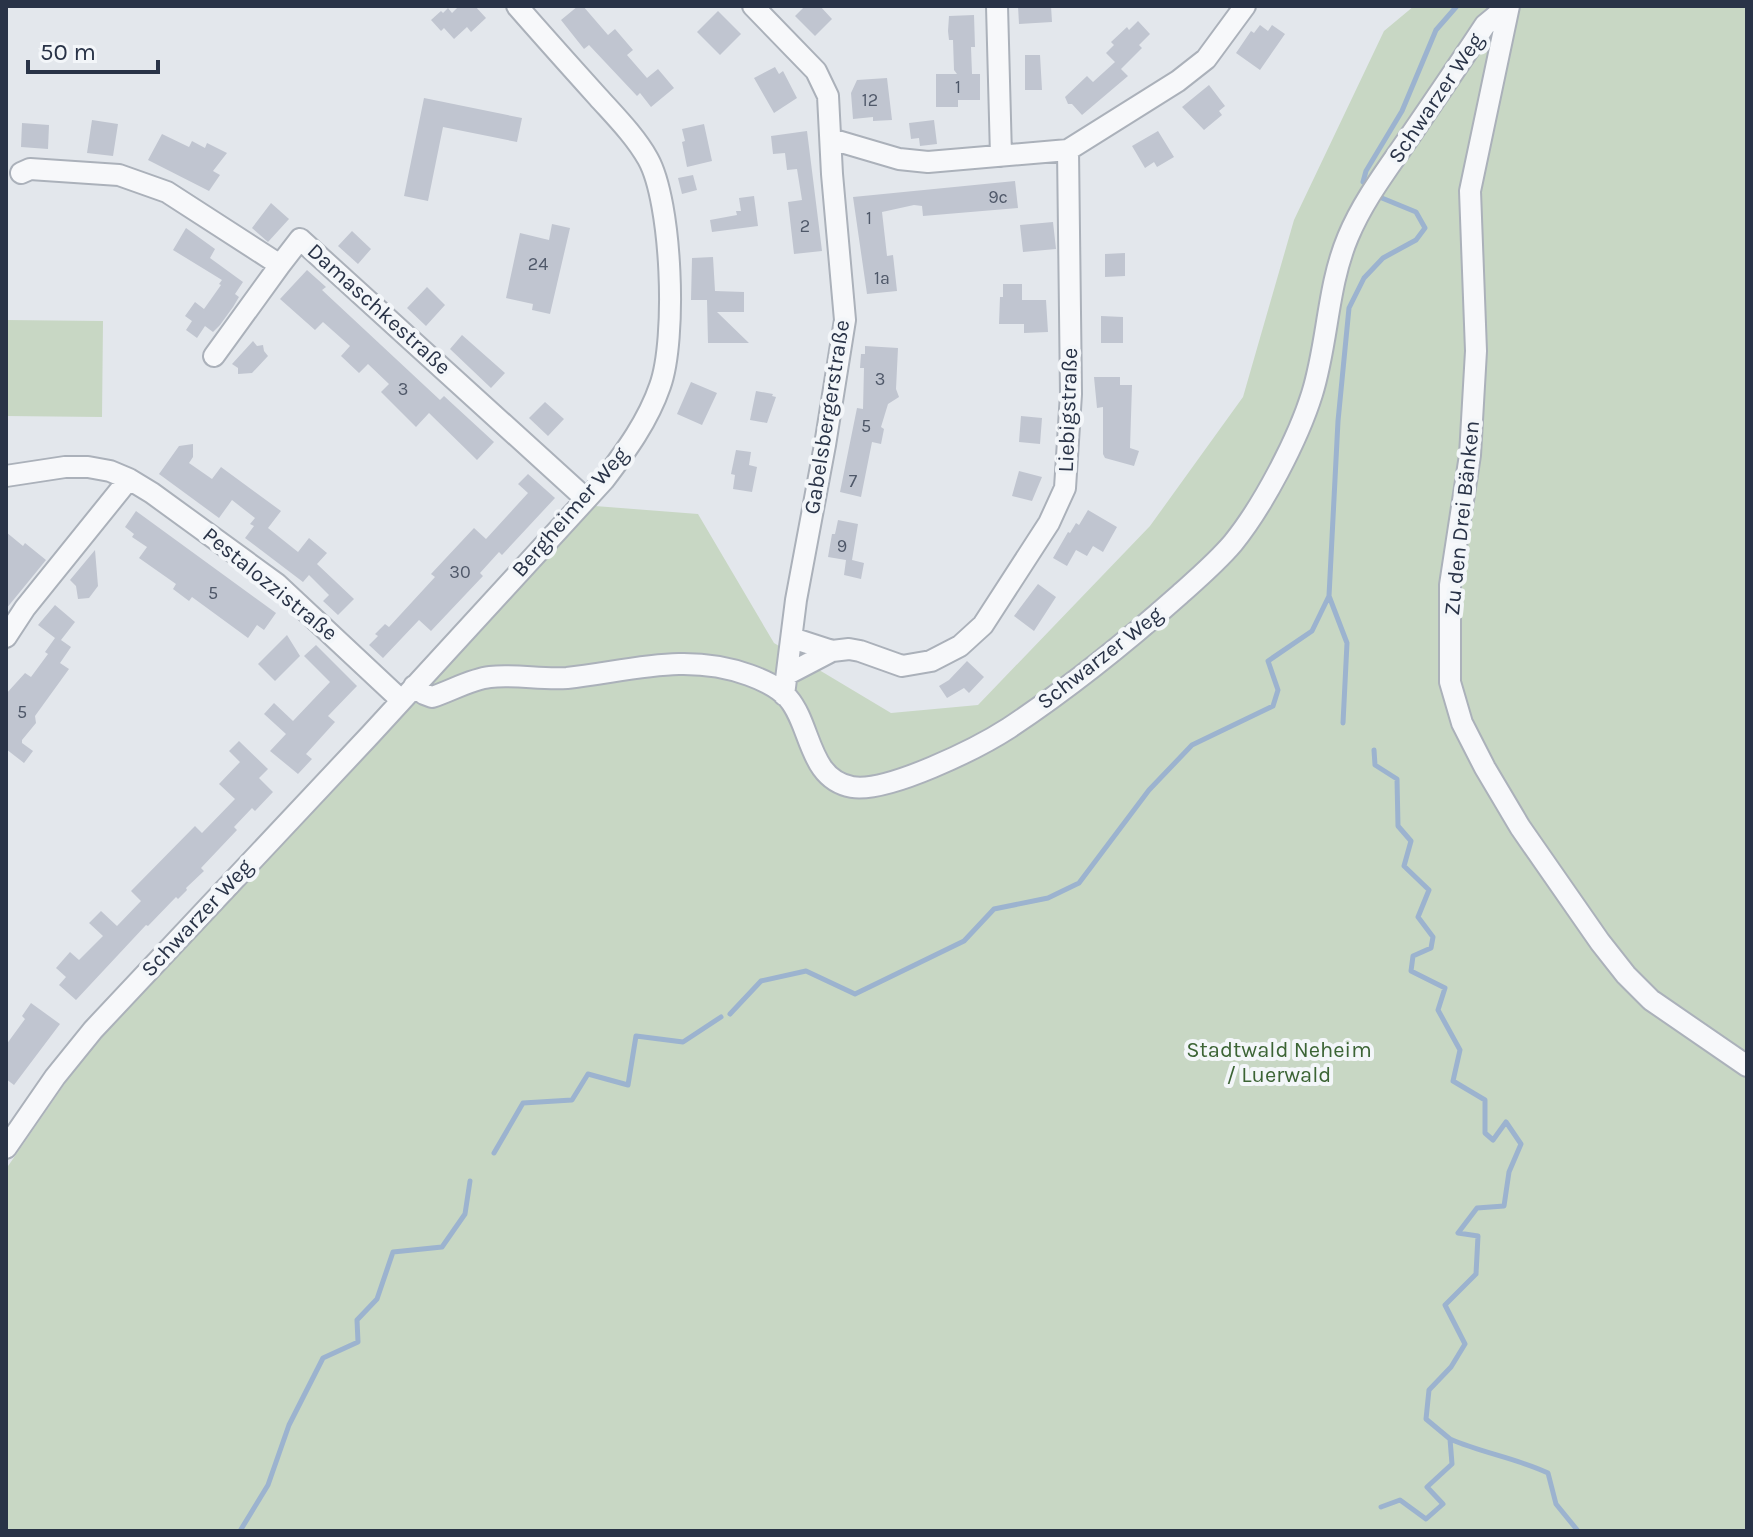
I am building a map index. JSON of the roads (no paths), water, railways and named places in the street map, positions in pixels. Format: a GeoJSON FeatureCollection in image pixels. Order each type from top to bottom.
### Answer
{"type":"FeatureCollection","features":[{"type":"Feature","properties":{"kind":"street","name":"Gabelsbergerstraße"},"geometry":{"type":"LineString","coordinates":[[753,6],[822,79],[828,96],[844,333],[796,600],[784,695]]}},
{"type":"Feature","properties":{"kind":"street"},"geometry":{"type":"LineString","coordinates":[[997,6],[1001,156]]}},
{"type":"Feature","properties":{"kind":"street"},"geometry":{"type":"LineString","coordinates":[[831,139],[878,154],[914,161],[942,162],[1068,150],[1196,67],[1232,27],[1245,6]]}},
{"type":"Feature","properties":{"kind":"street","name":"Schwarzer Weg"},"geometry":{"type":"LineString","coordinates":[[784,695],[797,711],[816,758],[829,777],[859,788],[902,778],[965,753],[1048,702],[1112,653],[1214,563],[1235,541],[1252,516],[1307,409],[1342,254],[1366,198],[1485,25],[1509,6]]}},
{"type":"Feature","properties":{"kind":"street","name":"Zu den Drei Bänken"},"geometry":{"type":"LineString","coordinates":[[1509,6],[1470,191],[1476,351],[1470,455],[1450,585],[1450,682],[1462,723],[1485,768],[1520,827],[1600,942],[1651,1000],[1747,1066]]}},
{"type":"Feature","properties":{"kind":"street","name":"Bergheimer Weg"},"geometry":{"type":"LineString","coordinates":[[408,693],[623,455],[654,404],[663,378],[669,342],[665,212],[657,177],[640,146],[530,10]]}},
{"type":"Feature","properties":{"kind":"street","name":"Liebigstraße"},"geometry":{"type":"LineString","coordinates":[[792,638],[832,651],[860,651],[902,666],[931,661],[960,646],[983,625],[1059,504],[1067,475],[1071,394],[1068,150]]}},
{"type":"Feature","properties":{"kind":"street","name":"Damaschkestraße"},"geometry":{"type":"LineString","coordinates":[[21,173],[30,169],[119,175],[167,192],[280,265],[300,239],[586,499]]}},
{"type":"Feature","properties":{"kind":"street"},"geometry":{"type":"LineString","coordinates":[[214,356],[280,265]]}},
{"type":"Feature","properties":{"kind":"street","name":"Pestalozzistraße"},"geometry":{"type":"LineString","coordinates":[[6,476],[65,467],[88,467],[129,479],[277,584],[408,693]]}},
{"type":"Feature","properties":{"kind":"street"},"geometry":{"type":"LineString","coordinates":[[6,637],[25,608],[129,479]]}},
{"type":"Feature","properties":{"kind":"street"},"geometry":{"type":"LineString","coordinates":[[788,674],[832,651]]}},
{"type":"Feature","properties":{"kind":"street"},"geometry":{"type":"LineString","coordinates":[[408,693],[432,697],[489,677],[563,678],[678,662],[738,671],[772,685],[784,695]]}},
{"type":"Feature","properties":{"kind":"street","name":"Schwarzer Weg"},"geometry":{"type":"LineString","coordinates":[[6,1148],[55,1077],[93,1030],[408,693]]}},
{"type":"Feature","properties":{"kind":"waterway"},"geometry":{"type":"LineString","coordinates":[[1363,182],[1366,171],[1402,111],[1436,30],[1457,6]]}},
{"type":"Feature","properties":{"kind":"waterway"},"geometry":{"type":"LineString","coordinates":[[730,1014],[761,981],[806,971],[855,994],[964,941],[994,909],[1048,898],[1079,883],[1149,790],[1192,745],[1273,706],[1278,690],[1268,661],[1312,631],[1329,596],[1338,421],[1349,308],[1364,278],[1383,258],[1416,240],[1425,228],[1416,212],[1377,196]]}},
{"type":"Feature","properties":{"kind":"waterway"},"geometry":{"type":"LineString","coordinates":[[1329,596],[1347,643],[1343,723]]}},
{"type":"Feature","properties":{"kind":"waterway"},"geometry":{"type":"LineString","coordinates":[[1374,750],[1375,765],[1397,779],[1398,826],[1411,841],[1404,866],[1429,890],[1418,917],[1433,937],[1431,948],[1413,956],[1411,971],[1445,988],[1438,1010],[1460,1050],[1453,1081],[1485,1100],[1485,1133],[1493,1140],[1506,1122],[1521,1144],[1509,1172],[1504,1206],[1477,1208],[1458,1233],[1478,1236],[1476,1274],[1445,1305],[1465,1344],[1451,1367],[1429,1390],[1426,1419],[1450,1439],[1452,1464],[1427,1487],[1443,1504],[1426,1519],[1400,1500],[1381,1507]]}},
{"type":"Feature","properties":{"kind":"waterway"},"geometry":{"type":"LineString","coordinates":[[494,1153],[523,1103],[572,1100],[588,1074],[628,1085],[636,1036],[683,1042],[721,1017]]}},
{"type":"Feature","properties":{"kind":"waterway"},"geometry":{"type":"LineString","coordinates":[[240,1531],[268,1485],[289,1425],[323,1358],[358,1342],[357,1320],[377,1299],[393,1252],[442,1247],[465,1214],[470,1181]]}},
{"type":"Feature","properties":{"kind":"waterway"},"geometry":{"type":"LineString","coordinates":[[1450,1439],[1548,1473],[1556,1504],[1578,1531]]}},
{"type":"Feature","properties":{"kind":"park label","name":"Stadtwald Neheim / Luerwald"},"geometry":{"type":"Point","coordinates":[1279,1062]}}]}
